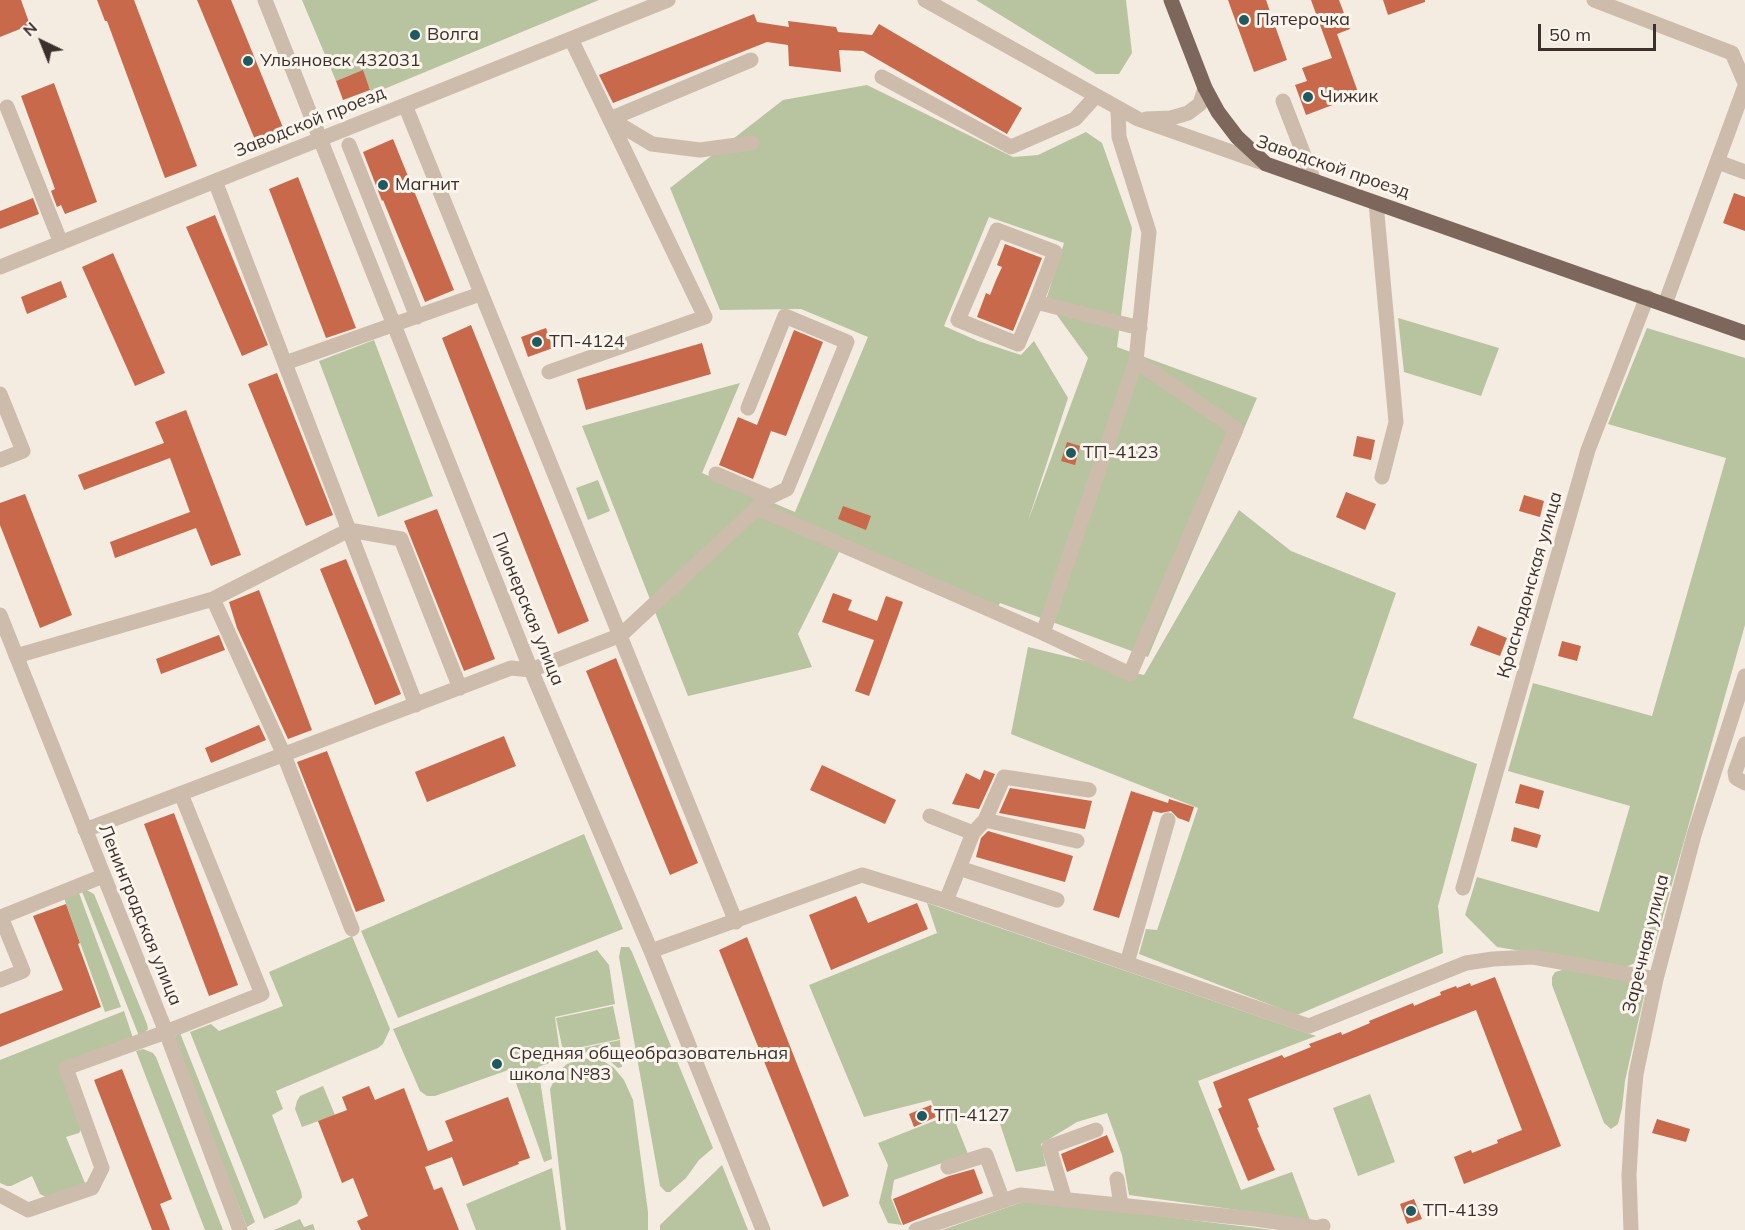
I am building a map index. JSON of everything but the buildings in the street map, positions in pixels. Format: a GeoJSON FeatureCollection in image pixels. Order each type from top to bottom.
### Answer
{"type":"FeatureCollection","features":[{"type":"Feature","properties":{"kind":"main road"},"geometry":{"type":"LineString","coordinates":[[1171,0],[1205,88],[1228,126],[1266,164]]}},
{"type":"Feature","properties":{"kind":"main road","name":"Заводской проезд"},"geometry":{"type":"LineString","coordinates":[[1266,164],[1745,333]]}},
{"type":"Feature","properties":{"kind":"street","name":"Пионерская улица"},"geometry":{"type":"LineString","coordinates":[[265,0],[531,670],[651,951],[763,1230]]}},
{"type":"Feature","properties":{"kind":"street","name":"Заводской проезд"},"geometry":{"type":"LineString","coordinates":[[0,267],[668,0]]}},
{"type":"Feature","properties":{"kind":"street","name":"Заводской проезд"},"geometry":{"type":"LineString","coordinates":[[925,0],[1138,119],[1266,164]]}},
{"type":"Feature","properties":{"kind":"street"},"geometry":{"type":"LineString","coordinates":[[1594,0],[1732,53],[1745,84],[1665,304]]}},
{"type":"Feature","properties":{"kind":"street"},"geometry":{"type":"LineString","coordinates":[[549,372],[705,317],[571,39]]}},
{"type":"Feature","properties":{"kind":"street"},"geometry":{"type":"LineString","coordinates":[[610,119],[751,60]]}},
{"type":"Feature","properties":{"kind":"street"},"geometry":{"type":"LineString","coordinates":[[882,77],[1011,147],[1075,119],[1095,97]]}},
{"type":"Feature","properties":{"kind":"street"},"geometry":{"type":"LineString","coordinates":[[1138,119],[1171,118],[1188,113],[1200,104],[1205,88]]}},
{"type":"Feature","properties":{"kind":"street"},"geometry":{"type":"LineString","coordinates":[[1283,101],[1314,182]]}},
{"type":"Feature","properties":{"kind":"street"},"geometry":{"type":"LineString","coordinates":[[405,105],[736,922]]}},
{"type":"Feature","properties":{"kind":"street"},"geometry":{"type":"LineString","coordinates":[[7,107],[61,243]]}},
{"type":"Feature","properties":{"kind":"street"},"geometry":{"type":"LineString","coordinates":[[1043,633],[1136,362],[1153,233],[1119,137],[1118,109]]}},
{"type":"Feature","properties":{"kind":"street"},"geometry":{"type":"LineString","coordinates":[[610,119],[652,144],[700,150],[752,143]]}},
{"type":"Feature","properties":{"kind":"street"},"geometry":{"type":"LineString","coordinates":[[350,145],[417,317]]}},
{"type":"Feature","properties":{"kind":"street"},"geometry":{"type":"LineString","coordinates":[[1718,162],[1745,172]]}},
{"type":"Feature","properties":{"kind":"street"},"geometry":{"type":"LineString","coordinates":[[215,181],[416,705]]}},
{"type":"Feature","properties":{"kind":"street"},"geometry":{"type":"LineString","coordinates":[[1376,203],[1396,422],[1382,477]]}},
{"type":"Feature","properties":{"kind":"street"},"geometry":{"type":"LineString","coordinates":[[997,230],[1056,252],[1036,302],[1018,344],[958,320],[997,230]]}},
{"type":"Feature","properties":{"kind":"street"},"geometry":{"type":"LineString","coordinates":[[285,363],[480,294]]}},
{"type":"Feature","properties":{"kind":"street","name":"Краснодонская улица"},"geometry":{"type":"LineString","coordinates":[[1463,888],[1588,450],[1647,297]]}},
{"type":"Feature","properties":{"kind":"street"},"geometry":{"type":"LineString","coordinates":[[1036,302],[1140,328]]}},
{"type":"Feature","properties":{"kind":"street"},"geometry":{"type":"LineString","coordinates":[[85,830],[511,669],[531,670],[621,635],[757,508],[770,497],[786,489],[847,342],[785,316],[748,408]]}},
{"type":"Feature","properties":{"kind":"street"},"geometry":{"type":"LineString","coordinates":[[757,508],[1043,633],[1130,674],[1236,429],[1136,362]]}},
{"type":"Feature","properties":{"kind":"street"},"geometry":{"type":"LineString","coordinates":[[0,394],[23,452],[0,460]]}},
{"type":"Feature","properties":{"kind":"street"},"geometry":{"type":"LineString","coordinates":[[716,474],[770,497]]}},
{"type":"Feature","properties":{"kind":"street"},"geometry":{"type":"LineString","coordinates":[[16,656],[213,599],[349,530],[401,539],[460,688]]}},
{"type":"Feature","properties":{"kind":"street"},"geometry":{"type":"LineString","coordinates":[[213,599],[284,755],[352,929]]}},
{"type":"Feature","properties":{"kind":"street","name":"Ленинградская улица"},"geometry":{"type":"LineString","coordinates":[[0,615],[166,1032],[240,1230]]}},
{"type":"Feature","properties":{"kind":"street","name":"Заречная улица"},"geometry":{"type":"LineString","coordinates":[[1631,1230],[1629,1175],[1636,1074],[1656,980],[1694,835],[1740,712],[1745,676]]}},
{"type":"Feature","properties":{"kind":"street"},"geometry":{"type":"LineString","coordinates":[[1745,744],[1735,772],[1736,778],[1745,783]]}},
{"type":"Feature","properties":{"kind":"street"},"geometry":{"type":"LineString","coordinates":[[946,901],[973,833],[985,820],[1004,777],[1089,790]]}},
{"type":"Feature","properties":{"kind":"street"},"geometry":{"type":"LineString","coordinates":[[0,1195],[28,1210],[92,1188],[102,1168],[66,1068],[262,994],[181,794]]}},
{"type":"Feature","properties":{"kind":"street"},"geometry":{"type":"LineString","coordinates":[[930,816],[973,833]]}},
{"type":"Feature","properties":{"kind":"street"},"geometry":{"type":"LineString","coordinates":[[985,820],[1077,841]]}},
{"type":"Feature","properties":{"kind":"street"},"geometry":{"type":"LineString","coordinates":[[1127,963],[1168,820]]}},
{"type":"Feature","properties":{"kind":"street"},"geometry":{"type":"LineString","coordinates":[[959,868],[1057,900]]}},
{"type":"Feature","properties":{"kind":"street"},"geometry":{"type":"LineString","coordinates":[[651,951],[862,875],[946,901],[1309,1026],[1466,963],[1493,959],[1533,957],[1656,980]]}},
{"type":"Feature","properties":{"kind":"street"},"geometry":{"type":"LineString","coordinates":[[0,980],[23,971],[2,927],[1,917],[103,876]]}},
{"type":"Feature","properties":{"kind":"street"},"geometry":{"type":"LineString","coordinates":[[1065,1200],[1049,1147],[1096,1130]]}},
{"type":"Feature","properties":{"kind":"street"},"geometry":{"type":"LineString","coordinates":[[948,1167],[986,1155],[1003,1201]]}},
{"type":"Feature","properties":{"kind":"street"},"geometry":{"type":"LineString","coordinates":[[1117,1179],[1121,1205]]}},
{"type":"Feature","properties":{"kind":"street"},"geometry":{"type":"LineString","coordinates":[[916,1230],[1020,1195],[1255,1219],[1318,1228],[1323,1226]]}},
{"type":"Feature","properties":{"kind":"green space","name":"Волга"},"geometry":{"type":"Polygon","coordinates":[[[302,0],[599,0],[372,94],[362,71],[336,81],[302,0]]]}},
{"type":"Feature","properties":{"kind":"green space"},"geometry":{"type":"Polygon","coordinates":[[[976,0],[1126,0],[1132,53],[1119,74],[1096,74],[976,0]]]}},
{"type":"Feature","properties":{"kind":"green space"},"geometry":{"type":"Polygon","coordinates":[[[867,85],[1013,157],[1038,155],[1086,132],[1102,143],[1132,228],[1117,347],[1257,398],[1148,657],[1000,603],[997,609],[843,544],[798,634],[812,667],[688,696],[582,426],[740,383],[702,473],[795,512],[868,337],[801,309],[720,310],[670,188],[783,100],[867,85]],[[989,217],[944,326],[978,341],[1021,355],[1034,341],[1068,398],[1028,521],[1088,358],[1046,300],[1064,243],[989,217]]]}},
{"type":"Feature","properties":{"kind":"green space"},"geometry":{"type":"Polygon","coordinates":[[[1398,318],[1499,348],[1481,396],[1404,372],[1398,318]]]}},
{"type":"Feature","properties":{"kind":"green space"},"geometry":{"type":"Polygon","coordinates":[[[1647,328],[1745,358],[1745,625],[1652,955],[1624,968],[1497,947],[1465,915],[1477,877],[1599,912],[1630,806],[1508,771],[1533,683],[1652,716],[1726,458],[1608,424],[1647,328]]]}},
{"type":"Feature","properties":{"kind":"green space"},"geometry":{"type":"Polygon","coordinates":[[[374,340],[433,496],[378,517],[319,361],[374,340]]]}},
{"type":"Feature","properties":{"kind":"green space"},"geometry":{"type":"Polygon","coordinates":[[[598,480],[610,511],[588,520],[576,488],[598,480]]]}},
{"type":"Feature","properties":{"kind":"green space"},"geometry":{"type":"Polygon","coordinates":[[[1239,510],[1291,551],[1396,593],[1353,718],[1477,764],[1438,906],[1443,953],[1297,1015],[1139,954],[1146,929],[1157,930],[1198,808],[1011,734],[1028,647],[1144,675],[1239,510]]]}},
{"type":"Feature","properties":{"kind":"green space"},"geometry":{"type":"Polygon","coordinates":[[[584,834],[623,929],[398,1018],[361,931],[584,834]]]}},
{"type":"Feature","properties":{"kind":"green space"},"geometry":{"type":"Polygon","coordinates":[[[81,889],[94,894],[147,1024],[148,1029],[139,1036],[81,889]]]}},
{"type":"Feature","properties":{"kind":"green space"},"geometry":{"type":"Polygon","coordinates":[[[79,893],[121,1007],[105,1012],[64,898],[79,893]]]}},
{"type":"Feature","properties":{"kind":"green space"},"geometry":{"type":"Polygon","coordinates":[[[927,903],[1316,1036],[1198,1081],[1241,1190],[1292,1172],[1310,1220],[1129,1195],[1122,1155],[1107,1113],[1077,1122],[1041,1144],[1046,1166],[1016,1172],[994,1106],[954,1119],[968,1154],[894,1180],[891,1198],[902,1225],[888,1223],[879,1203],[888,1165],[878,1143],[939,1119],[931,1100],[864,1117],[809,985],[937,933],[927,903]]]}},
{"type":"Feature","properties":{"kind":"green space"},"geometry":{"type":"Polygon","coordinates":[[[352,936],[390,1029],[383,1044],[378,1048],[276,1091],[283,1109],[272,1115],[302,1197],[297,1204],[264,1219],[190,1032],[211,1024],[219,1031],[283,1006],[269,972],[352,936]]]}},
{"type":"Feature","properties":{"kind":"green space"},"geometry":{"type":"Polygon","coordinates":[[[621,947],[629,947],[632,952],[713,1148],[670,1192],[666,1192],[660,1186],[619,957],[621,947]]]}},
{"type":"Feature","properties":{"kind":"green space"},"geometry":{"type":"Polygon","coordinates":[[[597,950],[609,965],[615,1004],[555,1017],[560,1053],[620,1040],[622,1067],[618,1068],[604,1056],[594,1052],[579,1053],[538,1067],[552,1159],[544,1162],[511,1069],[435,1096],[427,1096],[420,1091],[393,1029],[597,950]]]}},
{"type":"Feature","properties":{"kind":"green space"},"geometry":{"type":"Polygon","coordinates":[[[1566,969],[1639,983],[1643,986],[1644,996],[1625,1081],[1622,1108],[1618,1124],[1611,1129],[1604,1123],[1552,985],[1555,972],[1566,969]]]}},
{"type":"Feature","properties":{"kind":"green space"},"geometry":{"type":"Polygon","coordinates":[[[613,1006],[620,1039],[563,1051],[556,1018],[613,1006]]]}},
{"type":"Feature","properties":{"kind":"green space"},"geometry":{"type":"Polygon","coordinates":[[[124,1011],[134,1041],[64,1066],[82,1128],[79,1133],[66,1137],[85,1183],[46,1197],[40,1194],[32,1176],[11,1186],[0,1183],[0,1060],[124,1011]]]}},
{"type":"Feature","properties":{"kind":"green space"},"geometry":{"type":"Polygon","coordinates":[[[180,1033],[255,1222],[247,1227],[175,1042],[176,1035],[180,1033]]]}},
{"type":"Feature","properties":{"kind":"green space"},"geometry":{"type":"Polygon","coordinates":[[[143,1049],[153,1053],[156,1057],[223,1230],[205,1230],[136,1051],[143,1049]]]}},
{"type":"Feature","properties":{"kind":"green space"},"geometry":{"type":"Polygon","coordinates":[[[594,1058],[614,1068],[624,1080],[633,1100],[648,1212],[648,1230],[566,1230],[550,1089],[559,1071],[567,1064],[581,1059],[594,1058]]]}},
{"type":"Feature","properties":{"kind":"green space"},"geometry":{"type":"Polygon","coordinates":[[[323,1086],[335,1115],[302,1127],[295,1109],[297,1101],[300,1096],[323,1086]]]}},
{"type":"Feature","properties":{"kind":"green space"},"geometry":{"type":"Polygon","coordinates":[[[1370,1094],[1395,1162],[1358,1176],[1333,1108],[1370,1094]]]}},
{"type":"Feature","properties":{"kind":"green space"},"geometry":{"type":"Polygon","coordinates":[[[722,1165],[748,1230],[660,1230],[660,1225],[722,1165]]]}},
{"type":"Feature","properties":{"kind":"green space"},"geometry":{"type":"Polygon","coordinates":[[[552,1168],[561,1230],[476,1230],[466,1204],[552,1168]]]}},
{"type":"Feature","properties":{"kind":"green space"},"geometry":{"type":"Polygon","coordinates":[[[1028,1200],[1273,1230],[942,1230],[1028,1200]]]}},
{"type":"Feature","properties":{"kind":"green space"},"geometry":{"type":"Polygon","coordinates":[[[300,1219],[304,1227],[313,1224],[315,1230],[274,1230],[300,1219]]]}},
{"type":"Feature","properties":{"kind":"place","name":"Пятерочка"},"geometry":{"type":"Point","coordinates":[1244,20]}},
{"type":"Feature","properties":{"kind":"place","name":"Волга"},"geometry":{"type":"Point","coordinates":[415,35]}},
{"type":"Feature","properties":{"kind":"place","name":"Ульяновск 432031"},"geometry":{"type":"Point","coordinates":[248,61]}},
{"type":"Feature","properties":{"kind":"place","name":"Чижик"},"geometry":{"type":"Point","coordinates":[1308,97]}},
{"type":"Feature","properties":{"kind":"place","name":"Магнит"},"geometry":{"type":"Point","coordinates":[383,185]}},
{"type":"Feature","properties":{"kind":"place","name":"ТП-4124"},"geometry":{"type":"Point","coordinates":[537,342]}},
{"type":"Feature","properties":{"kind":"place","name":"ТП-4123"},"geometry":{"type":"Point","coordinates":[1071,453]}},
{"type":"Feature","properties":{"kind":"place","name":"Средняя общеобразовательная школа №83"},"geometry":{"type":"Point","coordinates":[497,1064]}},
{"type":"Feature","properties":{"kind":"place","name":"ТП-4127"},"geometry":{"type":"Point","coordinates":[922,1116]}},
{"type":"Feature","properties":{"kind":"place","name":"ТП-4139"},"geometry":{"type":"Point","coordinates":[1411,1211]}}]}
